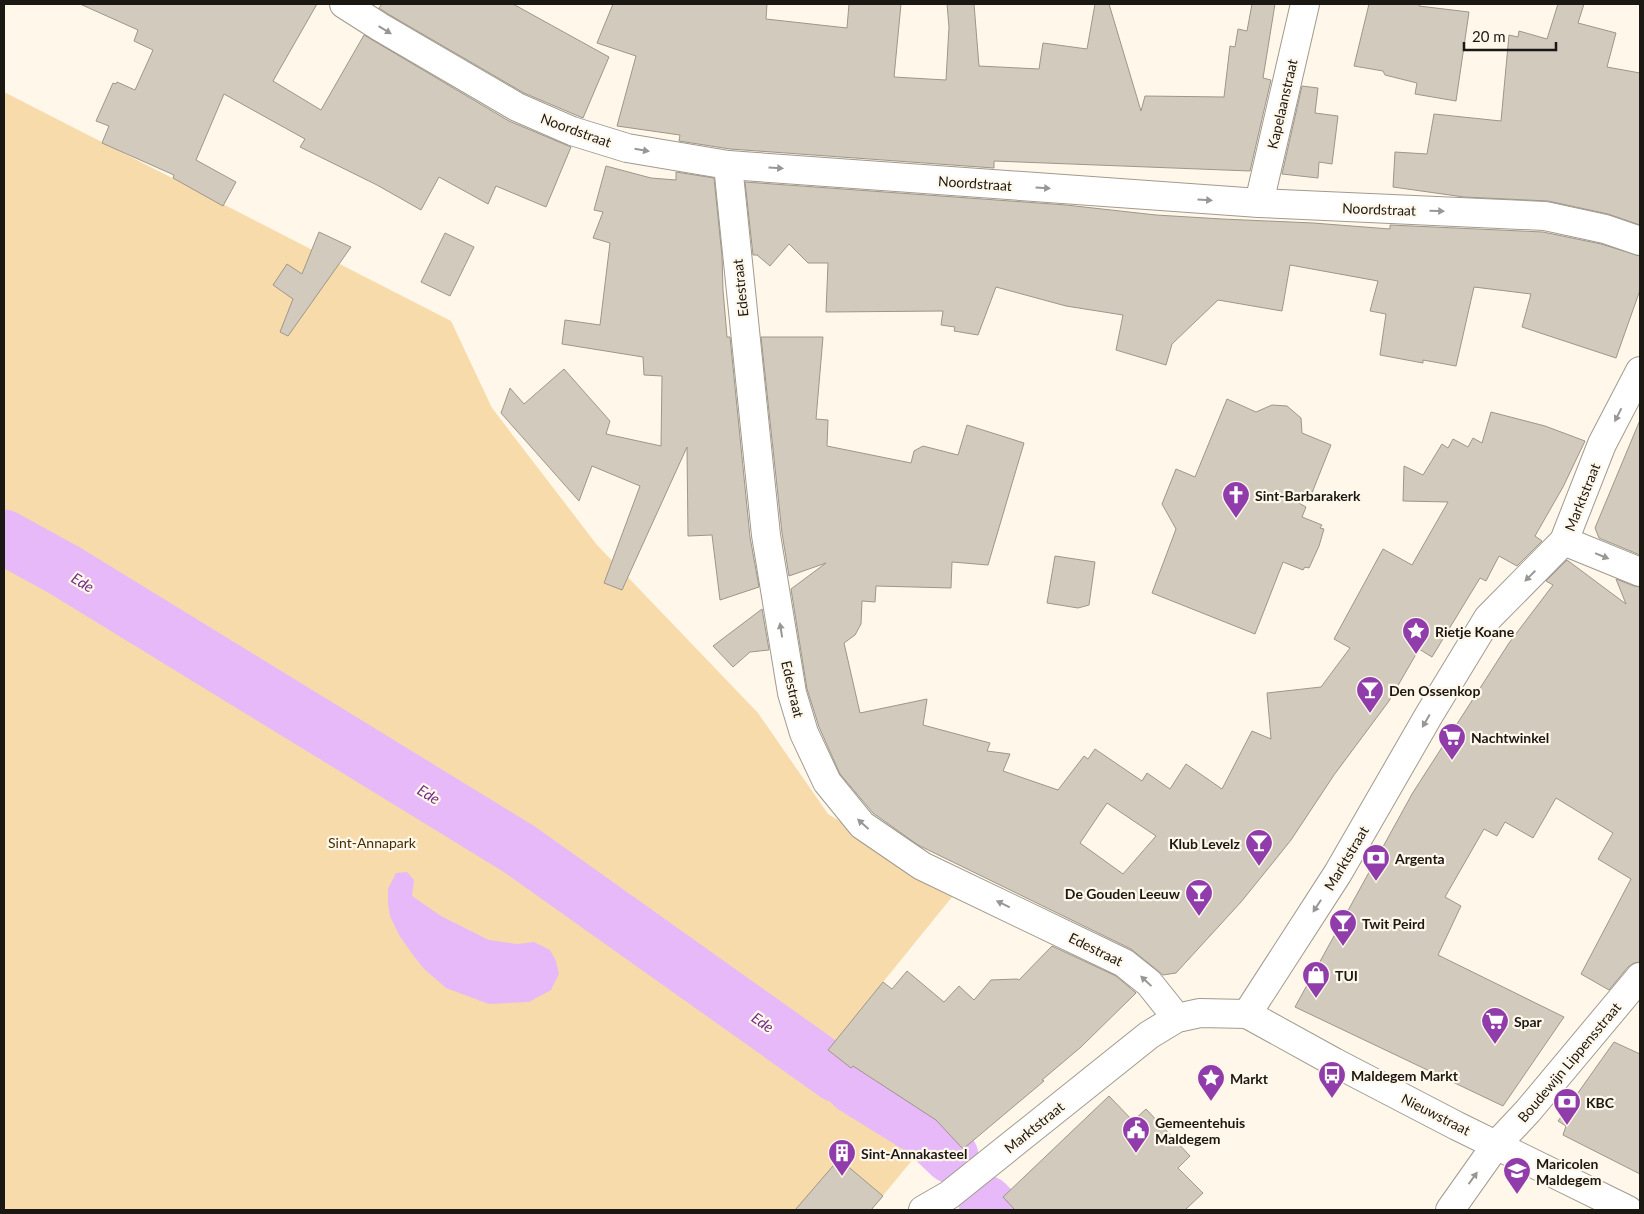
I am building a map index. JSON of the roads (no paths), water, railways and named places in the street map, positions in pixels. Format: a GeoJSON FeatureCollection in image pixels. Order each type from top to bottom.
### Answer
{"type":"FeatureCollection","features":[{"type":"Feature","properties":{"kind":"street","name":"Noordstraat"},"geometry":{"type":"LineString","coordinates":[[344,4],[517,107],[588,136],[627,148],[728,165],[1259,204],[1545,216],[1606,228],[1640,241]]}},
{"type":"Feature","properties":{"kind":"street","name":"Kapelaanstraat"},"geometry":{"type":"LineString","coordinates":[[1259,204],[1305,4]]}},
{"type":"Feature","properties":{"kind":"street","name":"Edestraat"},"geometry":{"type":"LineString","coordinates":[[728,165],[766,535],[792,693],[804,733],[827,782],[862,824],[922,866],[1124,963],[1149,983],[1177,1018]]}},
{"type":"Feature","properties":{"kind":"street","name":"Marktstraat"},"geometry":{"type":"LineString","coordinates":[[923,1210],[949,1195],[1149,1035],[1177,1018],[1200,1012],[1247,1014],[1338,873],[1429,715],[1488,618],[1564,541],[1602,444],[1640,371]]}},
{"type":"Feature","properties":{"kind":"street"},"geometry":{"type":"LineString","coordinates":[[1564,541],[1640,572]]}},
{"type":"Feature","properties":{"kind":"street","name":"Boudewijn Lippensstraat"},"geometry":{"type":"LineString","coordinates":[[1496,1145],[1528,1111],[1640,977]]}},
{"type":"Feature","properties":{"kind":"street","name":"Nieuwstraat"},"geometry":{"type":"LineString","coordinates":[[1247,1014],[1496,1145],[1628,1210]]}},
{"type":"Feature","properties":{"kind":"street"},"geometry":{"type":"LineString","coordinates":[[1450,1210],[1496,1145]]}},
{"type":"Feature","properties":{"kind":"waterway","name":"Ede"},"geometry":{"type":"LineString","coordinates":[[4,537],[64,570],[519,849],[837,1075]]}},
{"type":"Feature","properties":{"kind":"waterway","name":"Ede"},"geometry":{"type":"LineString","coordinates":[[853,1086],[924,1130],[951,1156]]}},
{"type":"Feature","properties":{"kind":"waterway","name":"Ede"},"geometry":{"type":"LineString","coordinates":[[986,1203],[993,1210]]}},
{"type":"Feature","properties":{"kind":"place","name":"Sint-Barbarakerk"},"geometry":{"type":"Point","coordinates":[1236,519]}},
{"type":"Feature","properties":{"kind":"place","name":"Rietje Koane"},"geometry":{"type":"Point","coordinates":[1416,655]}},
{"type":"Feature","properties":{"kind":"place","name":"Den Ossenkop"},"geometry":{"type":"Point","coordinates":[1370,714]}},
{"type":"Feature","properties":{"kind":"place","name":"Nachtwinkel"},"geometry":{"type":"Point","coordinates":[1452,761]}},
{"type":"Feature","properties":{"kind":"place","name":"Klub Levelz"},"geometry":{"type":"Point","coordinates":[1259,867]}},
{"type":"Feature","properties":{"kind":"place","name":"Argenta"},"geometry":{"type":"Point","coordinates":[1376,882]}},
{"type":"Feature","properties":{"kind":"place","name":"De Gouden Leeuw"},"geometry":{"type":"Point","coordinates":[1199,917]}},
{"type":"Feature","properties":{"kind":"place","name":"Twit Peird"},"geometry":{"type":"Point","coordinates":[1343,947]}},
{"type":"Feature","properties":{"kind":"place","name":"TUI"},"geometry":{"type":"Point","coordinates":[1316,999]}},
{"type":"Feature","properties":{"kind":"place","name":"Spar"},"geometry":{"type":"Point","coordinates":[1495,1045]}},
{"type":"Feature","properties":{"kind":"place","name":"Maldegem Markt"},"geometry":{"type":"Point","coordinates":[1332,1099]}},
{"type":"Feature","properties":{"kind":"place","name":"Markt"},"geometry":{"type":"Point","coordinates":[1211,1102]}},
{"type":"Feature","properties":{"kind":"place","name":"KBC"},"geometry":{"type":"Point","coordinates":[1567,1126]}},
{"type":"Feature","properties":{"kind":"place","name":"Gemeentehuis Maldegem"},"geometry":{"type":"Point","coordinates":[1136,1154]}},
{"type":"Feature","properties":{"kind":"place","name":"Sint-Annakasteel"},"geometry":{"type":"Point","coordinates":[842,1177]}},
{"type":"Feature","properties":{"kind":"place","name":"Maricolen Maldegem"},"geometry":{"type":"Point","coordinates":[1517,1195]}},
{"type":"Feature","properties":{"kind":"park label","name":"Sint-Annapark"},"geometry":{"type":"Point","coordinates":[372,842]}}]}
